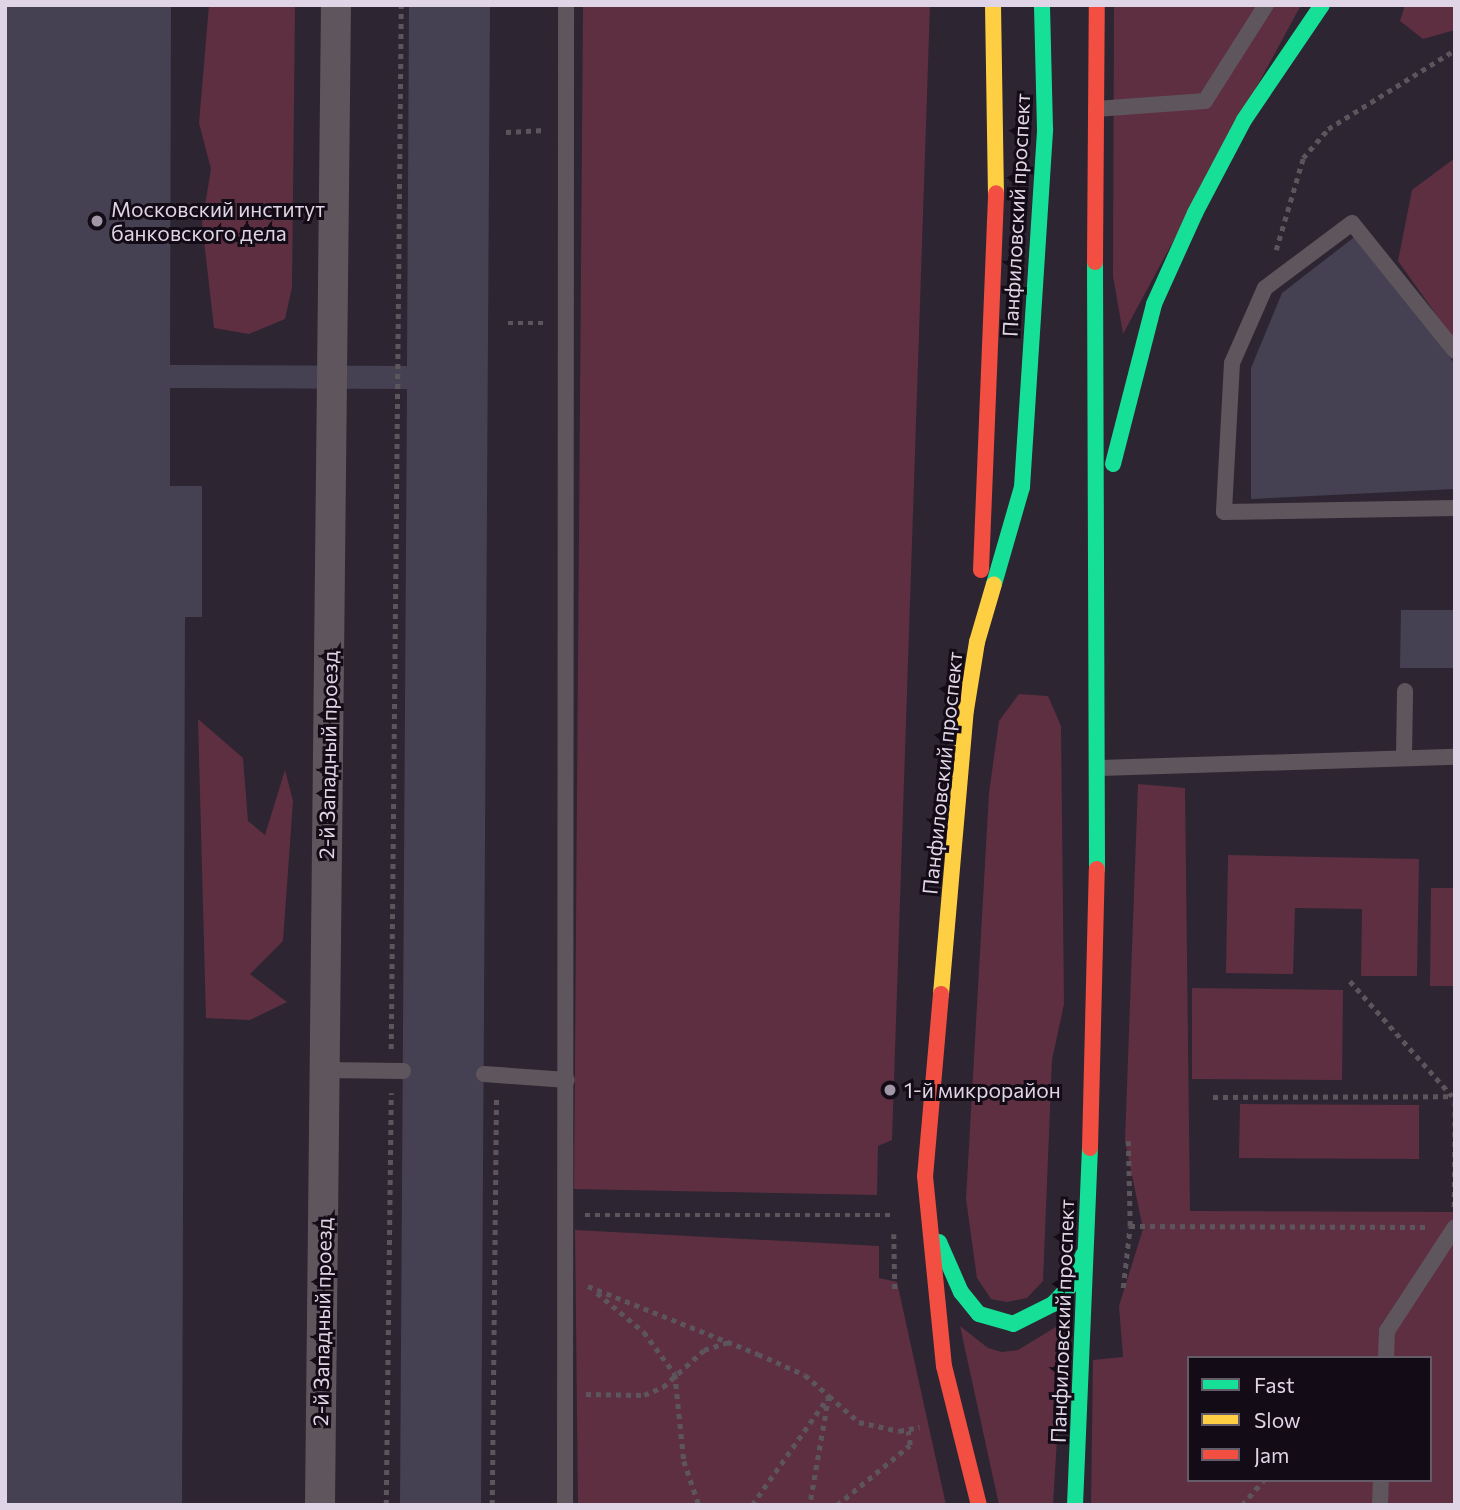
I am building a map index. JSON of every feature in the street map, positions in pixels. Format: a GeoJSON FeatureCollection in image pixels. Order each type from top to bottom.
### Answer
{"type":"FeatureCollection","features":[{"type":"Feature","properties":{"kind":"main road"},"geometry":{"type":"LineString","coordinates":[[977,642],[995,251],[993,5]]}},
{"type":"Feature","properties":{"kind":"main road","name":"Панфиловский проспект"},"geometry":{"type":"LineString","coordinates":[[979,1505],[944,1366],[926,1201],[930,1082],[977,642],[1022,487],[1045,129],[1042,5]]}},
{"type":"Feature","properties":{"kind":"main road","name":"Панфиловский проспект"},"geometry":{"type":"LineString","coordinates":[[1075,1505],[1087,1245],[1100,768],[1100,545],[1094,341],[1097,5]]}},
{"type":"Feature","properties":{"kind":"main road"},"geometry":{"type":"LineString","coordinates":[[1100,545],[1116,444],[1154,304],[1195,213],[1244,120],[1322,5]]}},
{"type":"Feature","properties":{"kind":"main road"},"geometry":{"type":"LineString","coordinates":[[926,1201],[961,1292],[979,1314],[991,1321],[1013,1324],[1053,1304],[1069,1287],[1087,1245]]}},
{"type":"Feature","properties":{"kind":"street","name":"2-й Западный проезд"},"geometry":{"type":"LineString","coordinates":[[320,1505],[336,5]]}},
{"type":"Feature","properties":{"kind":"lane"},"geometry":{"type":"LineString","coordinates":[[565,1505],[566,5]]}},
{"type":"Feature","properties":{"kind":"lane"},"geometry":{"type":"LineString","coordinates":[[1096,109],[1205,101],[1266,5]]}},
{"type":"Feature","properties":{"kind":"lane"},"geometry":{"type":"LineString","coordinates":[[1455,351],[1352,222],[1265,288],[1232,363],[1224,512],[1455,508]]}},
{"type":"Feature","properties":{"kind":"lane"},"geometry":{"type":"LineString","coordinates":[[1404,757],[1405,691]]}},
{"type":"Feature","properties":{"kind":"lane"},"geometry":{"type":"LineString","coordinates":[[1100,768],[1455,757]]}},
{"type":"Feature","properties":{"kind":"lane"},"geometry":{"type":"LineString","coordinates":[[325,1070],[397,1071]]}},
{"type":"Feature","properties":{"kind":"lane"},"geometry":{"type":"LineString","coordinates":[[490,1074],[567,1080]]}},
{"type":"Feature","properties":{"kind":"lane"},"geometry":{"type":"LineString","coordinates":[[1386,1356],[1387,1331],[1454,1227]]}},
{"type":"Feature","properties":{"kind":"lane"},"geometry":{"type":"LineString","coordinates":[[1380,1505],[1381,1482]]}},
{"type":"Feature","properties":{"kind":"path"},"geometry":{"type":"LineString","coordinates":[[386,1505],[397,1071],[401,5]]}},
{"type":"Feature","properties":{"kind":"path"},"geometry":{"type":"LineString","coordinates":[[1265,288],[1303,158],[1328,129],[1455,50]]}},
{"type":"Feature","properties":{"kind":"path"},"geometry":{"type":"LineString","coordinates":[[506,132],[566,129]]}},
{"type":"Feature","properties":{"kind":"path"},"geometry":{"type":"LineString","coordinates":[[508,323],[566,323]]}},
{"type":"Feature","properties":{"kind":"path"},"geometry":{"type":"LineString","coordinates":[[1130,1226],[1454,1227],[1454,1096],[1350,981]]}},
{"type":"Feature","properties":{"kind":"path"},"geometry":{"type":"LineString","coordinates":[[490,1074],[492,1505]]}},
{"type":"Feature","properties":{"kind":"path"},"geometry":{"type":"LineString","coordinates":[[1213,1097],[1454,1096]]}},
{"type":"Feature","properties":{"kind":"path"},"geometry":{"type":"LineString","coordinates":[[1123,1292],[1130,1226],[1128,1142]]}},
{"type":"Feature","properties":{"kind":"path"},"geometry":{"type":"LineString","coordinates":[[566,1215],[895,1215]]}},
{"type":"Feature","properties":{"kind":"path"},"geometry":{"type":"LineString","coordinates":[[893,1260],[895,1292]]}},
{"type":"Feature","properties":{"kind":"path"},"geometry":{"type":"LineString","coordinates":[[566,1270],[644,1332],[675,1374],[684,1461],[699,1505]]}},
{"type":"Feature","properties":{"kind":"path"},"geometry":{"type":"LineString","coordinates":[[592,1288],[804,1375],[859,1422],[908,1430],[920,1427]]}},
{"type":"Feature","properties":{"kind":"path"},"geometry":{"type":"LineString","coordinates":[[566,1394],[644,1395],[663,1387],[704,1350],[728,1342]]}},
{"type":"Feature","properties":{"kind":"path"},"geometry":{"type":"LineString","coordinates":[[752,1505],[829,1396]]}},
{"type":"Feature","properties":{"kind":"path"},"geometry":{"type":"LineString","coordinates":[[810,1505],[829,1396]]}},
{"type":"Feature","properties":{"kind":"path"},"geometry":{"type":"LineString","coordinates":[[837,1505],[911,1445],[908,1430]]}},
{"type":"Feature","properties":{"kind":"path"},"geometry":{"type":"LineString","coordinates":[[1242,1505],[1262,1482]]}},
{"type":"Feature","properties":{"kind":"shaded area"},"geometry":{"type":"Polygon","coordinates":[[[209,5],[295,5],[292,287],[285,319],[249,334],[214,328],[202,223],[211,169],[199,123],[209,5]]]}},
{"type":"Feature","properties":{"kind":"shaded area"},"geometry":{"type":"Polygon","coordinates":[[[583,5],[930,5],[892,1140],[878,1146],[877,1195],[574,1189],[583,5]]]}},
{"type":"Feature","properties":{"kind":"shaded area"},"geometry":{"type":"Polygon","coordinates":[[[1114,5],[1301,5],[1123,334],[1113,276],[1114,5]]]}},
{"type":"Feature","properties":{"kind":"shaded area"},"geometry":{"type":"Polygon","coordinates":[[[1405,5],[1455,5],[1455,30],[1423,39],[1400,21],[1405,5]]]}},
{"type":"Feature","properties":{"kind":"shaded area"},"geometry":{"type":"Polygon","coordinates":[[[1455,158],[1455,341],[1398,261],[1412,190],[1455,158]]]}},
{"type":"Feature","properties":{"kind":"shaded area"},"geometry":{"type":"Polygon","coordinates":[[[1019,694],[1048,696],[1061,726],[1064,1004],[1052,1060],[1043,1281],[1027,1298],[1007,1302],[991,1299],[977,1278],[966,1199],[989,793],[999,721],[1019,694]]]}},
{"type":"Feature","properties":{"kind":"shaded area"},"geometry":{"type":"Polygon","coordinates":[[[198,719],[243,758],[248,821],[265,835],[285,770],[293,801],[283,941],[250,974],[287,1002],[250,1020],[206,1018],[198,719]]]}},
{"type":"Feature","properties":{"kind":"shaded area"},"geometry":{"type":"Polygon","coordinates":[[[1138,784],[1185,788],[1190,1211],[1455,1212],[1455,1505],[1091,1505],[1093,1360],[1123,1357],[1119,1306],[1143,1229],[1125,1141],[1138,784]]]}},
{"type":"Feature","properties":{"kind":"shaded area"},"geometry":{"type":"Polygon","coordinates":[[[1228,855],[1419,859],[1417,976],[1361,976],[1362,909],[1295,908],[1293,974],[1226,973],[1228,855]]]}},
{"type":"Feature","properties":{"kind":"shaded area"},"geometry":{"type":"Polygon","coordinates":[[[1431,888],[1455,888],[1455,986],[1430,986],[1431,888]]]}},
{"type":"Feature","properties":{"kind":"shaded area"},"geometry":{"type":"Polygon","coordinates":[[[1192,988],[1343,990],[1342,1080],[1192,1079],[1192,988]]]}},
{"type":"Feature","properties":{"kind":"shaded area"},"geometry":{"type":"Polygon","coordinates":[[[1240,1104],[1419,1105],[1419,1159],[1239,1158],[1240,1104]]]}},
{"type":"Feature","properties":{"kind":"shaded area"},"geometry":{"type":"Polygon","coordinates":[[[575,1230],[879,1246],[879,1278],[897,1282],[946,1505],[578,1505],[575,1230]]]}},
{"type":"Feature","properties":{"kind":"shaded area"},"geometry":{"type":"Polygon","coordinates":[[[1064,1322],[1053,1505],[999,1505],[960,1326],[988,1348],[1002,1352],[1018,1350],[1064,1322]]]}},
{"type":"Feature","properties":{"kind":"building"},"geometry":{"type":"Polygon","coordinates":[[[5,5],[171,5],[170,365],[407,366],[409,5],[490,5],[481,1505],[400,1505],[407,389],[170,388],[170,486],[202,486],[202,617],[185,617],[182,1505],[5,1505],[5,5]]]}},
{"type":"Feature","properties":{"kind":"building"},"geometry":{"type":"Polygon","coordinates":[[[1357,235],[1455,364],[1455,489],[1251,499],[1251,368],[1282,293],[1357,235]]]}},
{"type":"Feature","properties":{"kind":"building"},"geometry":{"type":"Polygon","coordinates":[[[1401,610],[1455,610],[1455,668],[1400,668],[1401,610]]]}},
{"type":"Feature","properties":{"kind":"traffic: fast"},"geometry":{"type":"LineString","coordinates":[[994,584],[1022,487],[1045,129],[1042,5]]}},
{"type":"Feature","properties":{"kind":"traffic: fast"},"geometry":{"type":"LineString","coordinates":[[1113,464],[1154,304],[1195,213],[1244,120],[1322,5]]}},
{"type":"Feature","properties":{"kind":"traffic: fast"},"geometry":{"type":"LineString","coordinates":[[1095,262],[1097,869]]}},
{"type":"Feature","properties":{"kind":"traffic: fast"},"geometry":{"type":"LineString","coordinates":[[1075,1505],[1090,1148]]}},
{"type":"Feature","properties":{"kind":"traffic: fast"},"geometry":{"type":"LineString","coordinates":[[939,1242],[961,1292],[979,1314],[1013,1324],[1053,1304],[1069,1287],[1084,1254]]}},
{"type":"Feature","properties":{"kind":"traffic: slow"},"geometry":{"type":"LineString","coordinates":[[993,5],[996,193]]}},
{"type":"Feature","properties":{"kind":"traffic: slow"},"geometry":{"type":"LineString","coordinates":[[941,994],[966,710],[977,642],[994,584]]}},
{"type":"Feature","properties":{"kind":"traffic: jam"},"geometry":{"type":"LineString","coordinates":[[1095,262],[1097,5]]}},
{"type":"Feature","properties":{"kind":"traffic: jam"},"geometry":{"type":"LineString","coordinates":[[981,570],[996,193]]}},
{"type":"Feature","properties":{"kind":"traffic: jam"},"geometry":{"type":"LineString","coordinates":[[1090,1148],[1097,869]]}},
{"type":"Feature","properties":{"kind":"traffic: jam"},"geometry":{"type":"LineString","coordinates":[[941,994],[925,1176],[944,1366],[979,1505]]}},
{"type":"Feature","properties":{"kind":"place","name":"Московский институт банковского дела"},"geometry":{"type":"Point","coordinates":[97,221]}},
{"type":"Feature","properties":{"kind":"place","name":"1-й микрорайон"},"geometry":{"type":"Point","coordinates":[890,1090]}}]}
